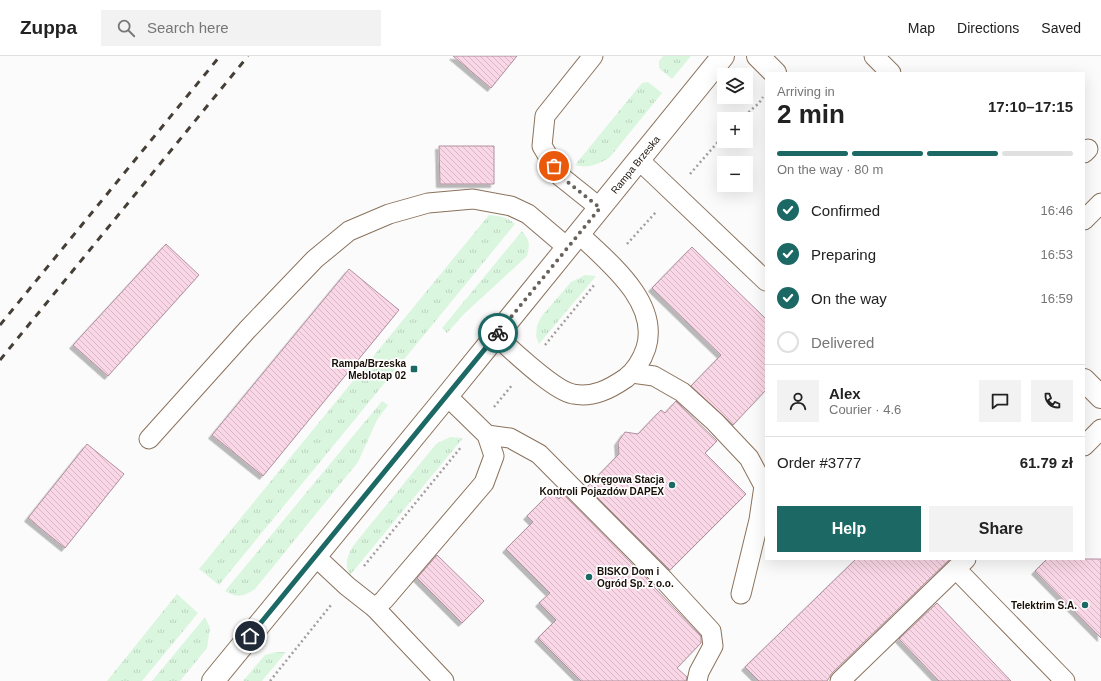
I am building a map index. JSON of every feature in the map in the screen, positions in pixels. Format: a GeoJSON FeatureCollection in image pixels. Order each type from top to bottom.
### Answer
{"type":"FeatureCollection","features":[{"type":"Feature","properties":{"kind":"main road","name":"Rampa Brzeska"},"geometry":{"type":"LineString","coordinates":[[213,681],[574,241],[723,56]]}},
{"type":"Feature","properties":{"kind":"main road"},"geometry":{"type":"LineString","coordinates":[[758,56],[774,72]]}},
{"type":"Feature","properties":{"kind":"main road"},"geometry":{"type":"LineString","coordinates":[[1085,381],[1101,397]]}},
{"type":"Feature","properties":{"kind":"lane"},"geometry":{"type":"LineString","coordinates":[[594,56],[544,116],[542,146],[560,176],[600,208]]}},
{"type":"Feature","properties":{"kind":"lane"},"geometry":{"type":"LineString","coordinates":[[874,56],[890,72]]}},
{"type":"Feature","properties":{"kind":"lane"},"geometry":{"type":"LineString","coordinates":[[640,160],[765,280]]}},
{"type":"Feature","properties":{"kind":"lane"},"geometry":{"type":"LineString","coordinates":[[149,439],[247,330],[315,259],[349,231],[389,214],[428,203],[474,199],[511,206],[528,214],[574,241],[620,273],[634,291],[643,308],[649,326],[648,343],[643,358],[632,373],[614,387],[596,394],[573,394],[557,388],[496,336]]}},
{"type":"Feature","properties":{"kind":"lane"},"geometry":{"type":"LineString","coordinates":[[1085,219],[1101,203]]}},
{"type":"Feature","properties":{"kind":"lane"},"geometry":{"type":"LineString","coordinates":[[632,373],[654,376],[682,392],[716,422],[749,458],[764,486],[759,520],[741,594]]}},
{"type":"Feature","properties":{"kind":"lane"},"geometry":{"type":"LineString","coordinates":[[375,608],[384,600],[484,483],[494,456],[487,435],[447,396]]}},
{"type":"Feature","properties":{"kind":"lane"},"geometry":{"type":"LineString","coordinates":[[1085,445],[1101,429]]}},
{"type":"Feature","properties":{"kind":"lane"},"geometry":{"type":"LineString","coordinates":[[487,435],[510,438],[539,454],[664,580],[711,630],[713,646],[699,672],[697,681]]}},
{"type":"Feature","properties":{"kind":"lane"},"geometry":{"type":"LineString","coordinates":[[316,557],[347,586],[375,608],[444,681]]}},
{"type":"Feature","properties":{"kind":"lane"},"geometry":{"type":"LineString","coordinates":[[840,681],[961,564],[1065,681]]}},
{"type":"Feature","properties":{"kind":"path"},"geometry":{"type":"LineString","coordinates":[[748,112],[758,103]]}},
{"type":"Feature","properties":{"kind":"green space"},"geometry":{"type":"Polygon","coordinates":[[[663,56],[691,56],[672,79],[659,68],[659,61],[663,56]]]}},
{"type":"Feature","properties":{"kind":"green space"},"geometry":{"type":"Polygon","coordinates":[[[648,82],[662,93],[610,157],[593,165],[575,165],[642,83],[648,82]]]}},
{"type":"Feature","properties":{"kind":"green space"},"geometry":{"type":"Polygon","coordinates":[[[489,215],[503,217],[515,224],[219,585],[199,569],[489,215]]]}},
{"type":"Feature","properties":{"kind":"green space"},"geometry":{"type":"Polygon","coordinates":[[[522,231],[527,237],[529,243],[527,256],[464,314],[447,333],[442,328],[522,231]]]}},
{"type":"Feature","properties":{"kind":"green space"},"geometry":{"type":"Polygon","coordinates":[[[585,275],[596,276],[539,344],[536,336],[537,326],[541,317],[571,282],[585,275]]]}},
{"type":"Feature","properties":{"kind":"green space"},"geometry":{"type":"Polygon","coordinates":[[[382,401],[388,405],[377,420],[358,462],[255,589],[240,596],[233,595],[225,591],[382,401]]]}},
{"type":"Feature","properties":{"kind":"green space"},"geometry":{"type":"Polygon","coordinates":[[[450,437],[463,438],[350,575],[347,567],[347,560],[353,546],[436,444],[450,437]]]}},
{"type":"Feature","properties":{"kind":"green space"},"geometry":{"type":"Polygon","coordinates":[[[177,594],[198,613],[142,681],[107,681],[177,594]]]}},
{"type":"Feature","properties":{"kind":"green space"},"geometry":{"type":"Polygon","coordinates":[[[205,617],[210,628],[207,648],[180,681],[152,681],[205,617]]]}},
{"type":"Feature","properties":{"kind":"green space"},"geometry":{"type":"Polygon","coordinates":[[[276,652],[286,652],[262,681],[243,681],[265,655],[276,652]]]}},
{"type":"Feature","properties":{"kind":"building"},"geometry":{"type":"Polygon","coordinates":[[[453,56],[517,56],[491,88],[453,56]]]}},
{"type":"Feature","properties":{"kind":"building"},"geometry":{"type":"Polygon","coordinates":[[[439,146],[494,146],[494,184],[440,184],[439,146]]]}},
{"type":"Feature","properties":{"kind":"building"},"geometry":{"type":"Polygon","coordinates":[[[166,244],[199,275],[108,376],[73,345],[166,244]]]}},
{"type":"Feature","properties":{"kind":"building"},"geometry":{"type":"Polygon","coordinates":[[[692,247],[765,318],[765,391],[733,425],[691,386],[721,355],[652,288],[692,247]]]}},
{"type":"Feature","properties":{"kind":"building"},"geometry":{"type":"Polygon","coordinates":[[[349,269],[399,310],[263,476],[212,435],[349,269]]]}},
{"type":"Feature","properties":{"kind":"building","name":"Okręgowa Stacja Kontroli Pojazdów DAPEX"},"geometry":{"type":"Polygon","coordinates":[[[676,401],[717,441],[705,453],[746,494],[670,570],[587,487],[619,454],[618,442],[625,432],[638,434],[661,410],[665,413],[676,401]]]}},
{"type":"Feature","properties":{"kind":"building"},"geometry":{"type":"Polygon","coordinates":[[[87,444],[124,474],[65,548],[28,518],[87,444]]]}},
{"type":"Feature","properties":{"kind":"building","name":"BISKO Dom i Ogród Sp. z o.o."},"geometry":{"type":"Polygon","coordinates":[[[551,492],[559,499],[563,494],[701,636],[701,643],[677,668],[687,677],[686,681],[581,681],[538,638],[556,620],[539,603],[550,593],[506,549],[533,522],[527,516],[551,492]]]}},
{"type":"Feature","properties":{"kind":"building"},"geometry":{"type":"Polygon","coordinates":[[[437,555],[484,601],[462,623],[417,578],[437,555]]]}},
{"type":"Feature","properties":{"kind":"building","name":"Telektrim S.A."},"geometry":{"type":"Polygon","coordinates":[[[1101,559],[1101,638],[1035,571],[1046,560],[1101,559]]]}},
{"type":"Feature","properties":{"kind":"building"},"geometry":{"type":"Polygon","coordinates":[[[855,560],[949,560],[832,673],[827,681],[759,681],[745,667],[855,560]]]}},
{"type":"Feature","properties":{"kind":"building"},"geometry":{"type":"Polygon","coordinates":[[[937,603],[1011,681],[939,681],[899,639],[937,603]]]}},
{"type":"Feature","properties":{"kind":"railway"},"geometry":{"type":"LineString","coordinates":[[0,325],[220,56]]}},
{"type":"Feature","properties":{"kind":"railway"},"geometry":{"type":"LineString","coordinates":[[0,360],[248,56]]}},
{"type":"Feature","properties":{"kind":"way so far"},"geometry":{"type":"LineString","coordinates":[[498,333],[600,208],[560,176],[554,166]]}},
{"type":"Feature","properties":{"kind":"place","name":"Rampa/Brzeska Meblotap 02"},"geometry":{"type":"Point","coordinates":[414,369]}},
{"type":"Feature","properties":{"kind":"place","name":"Okręgowa Stacja Kontroli Pojazdów DAPEX"},"geometry":{"type":"Point","coordinates":[672,485]}},
{"type":"Feature","properties":{"kind":"place","name":"BISKO Dom i Ogród Sp. z o.o."},"geometry":{"type":"Point","coordinates":[589,577]}},
{"type":"Feature","properties":{"kind":"place","name":"Telektrim S.A."},"geometry":{"type":"Point","coordinates":[1085,605]}},
{"type":"Feature","properties":{"kind":"route"},"geometry":{"type":"LineString","coordinates":[[250,636],[498,333]]}}]}
